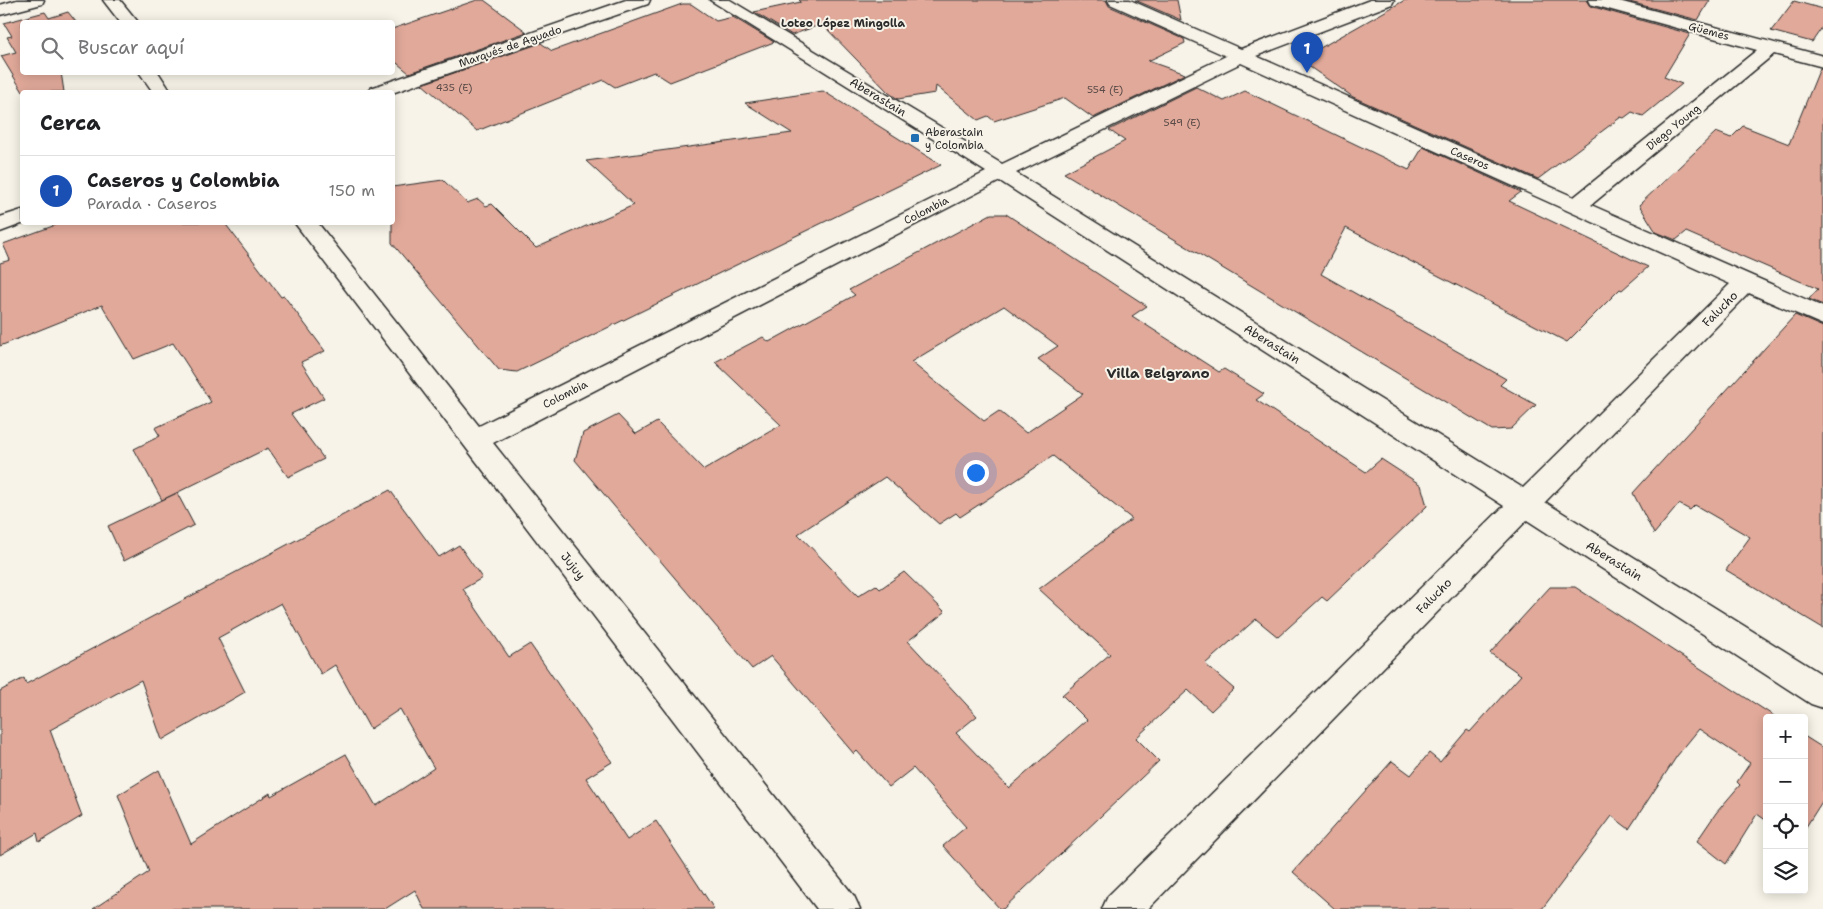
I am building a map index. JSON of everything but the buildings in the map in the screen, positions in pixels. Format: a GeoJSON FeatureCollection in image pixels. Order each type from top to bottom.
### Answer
{"type":"FeatureCollection","features":[{"type":"Feature","properties":{"kind":"street"},"geometry":{"type":"LineString","coordinates":[[0,10],[36,0]]}},
{"type":"Feature","properties":{"kind":"street"},"geometry":{"type":"LineString","coordinates":[[111,0],[127,20]]}},
{"type":"Feature","properties":{"kind":"street","name":"Marqués de Aguado"},"geometry":{"type":"LineString","coordinates":[[384,90],[642,0]]}},
{"type":"Feature","properties":{"kind":"street","name":"Aberastain"},"geometry":{"type":"LineString","coordinates":[[718,0],[1001,172],[1823,693]]}},
{"type":"Feature","properties":{"kind":"street","name":"Caseros"},"geometry":{"type":"LineString","coordinates":[[1116,0],[1823,317]]}},
{"type":"Feature","properties":{"kind":"street","name":"Colombia"},"geometry":{"type":"LineString","coordinates":[[475,440],[1001,172],[1241,56],[1386,0]]}},
{"type":"Feature","properties":{"kind":"street","name":"Güemes"},"geometry":{"type":"LineString","coordinates":[[1596,0],[1823,62]]}},
{"type":"Feature","properties":{"kind":"street","name":"Diego Young"},"geometry":{"type":"LineString","coordinates":[[1576,206],[1770,48]]}},
{"type":"Feature","properties":{"kind":"street"},"geometry":{"type":"LineString","coordinates":[[150,75],[161,90]]}},
{"type":"Feature","properties":{"kind":"street"},"geometry":{"type":"LineString","coordinates":[[0,225],[20,218]]}},
{"type":"Feature","properties":{"kind":"street","name":"Jujuy"},"geometry":{"type":"LineString","coordinates":[[307,225],[841,909]]}},
{"type":"Feature","properties":{"kind":"street","name":"Falucho"},"geometry":{"type":"LineString","coordinates":[[1121,909],[1746,282]]}},
{"type":"Feature","properties":{"kind":"place","name":"Caseros y Colombia"},"geometry":{"type":"Point","coordinates":[1307,73]}},
{"type":"Feature","properties":{"kind":"place","name":"Aberastain y Colombia"},"geometry":{"type":"Point","coordinates":[915,138]}},
{"type":"Feature","properties":{"kind":"district","name":"Loteo López Mingolla"},"geometry":{"type":"Point","coordinates":[843,23]}},
{"type":"Feature","properties":{"kind":"district","name":"Villa Belgrano"},"geometry":{"type":"Point","coordinates":[1158,373]}}]}
